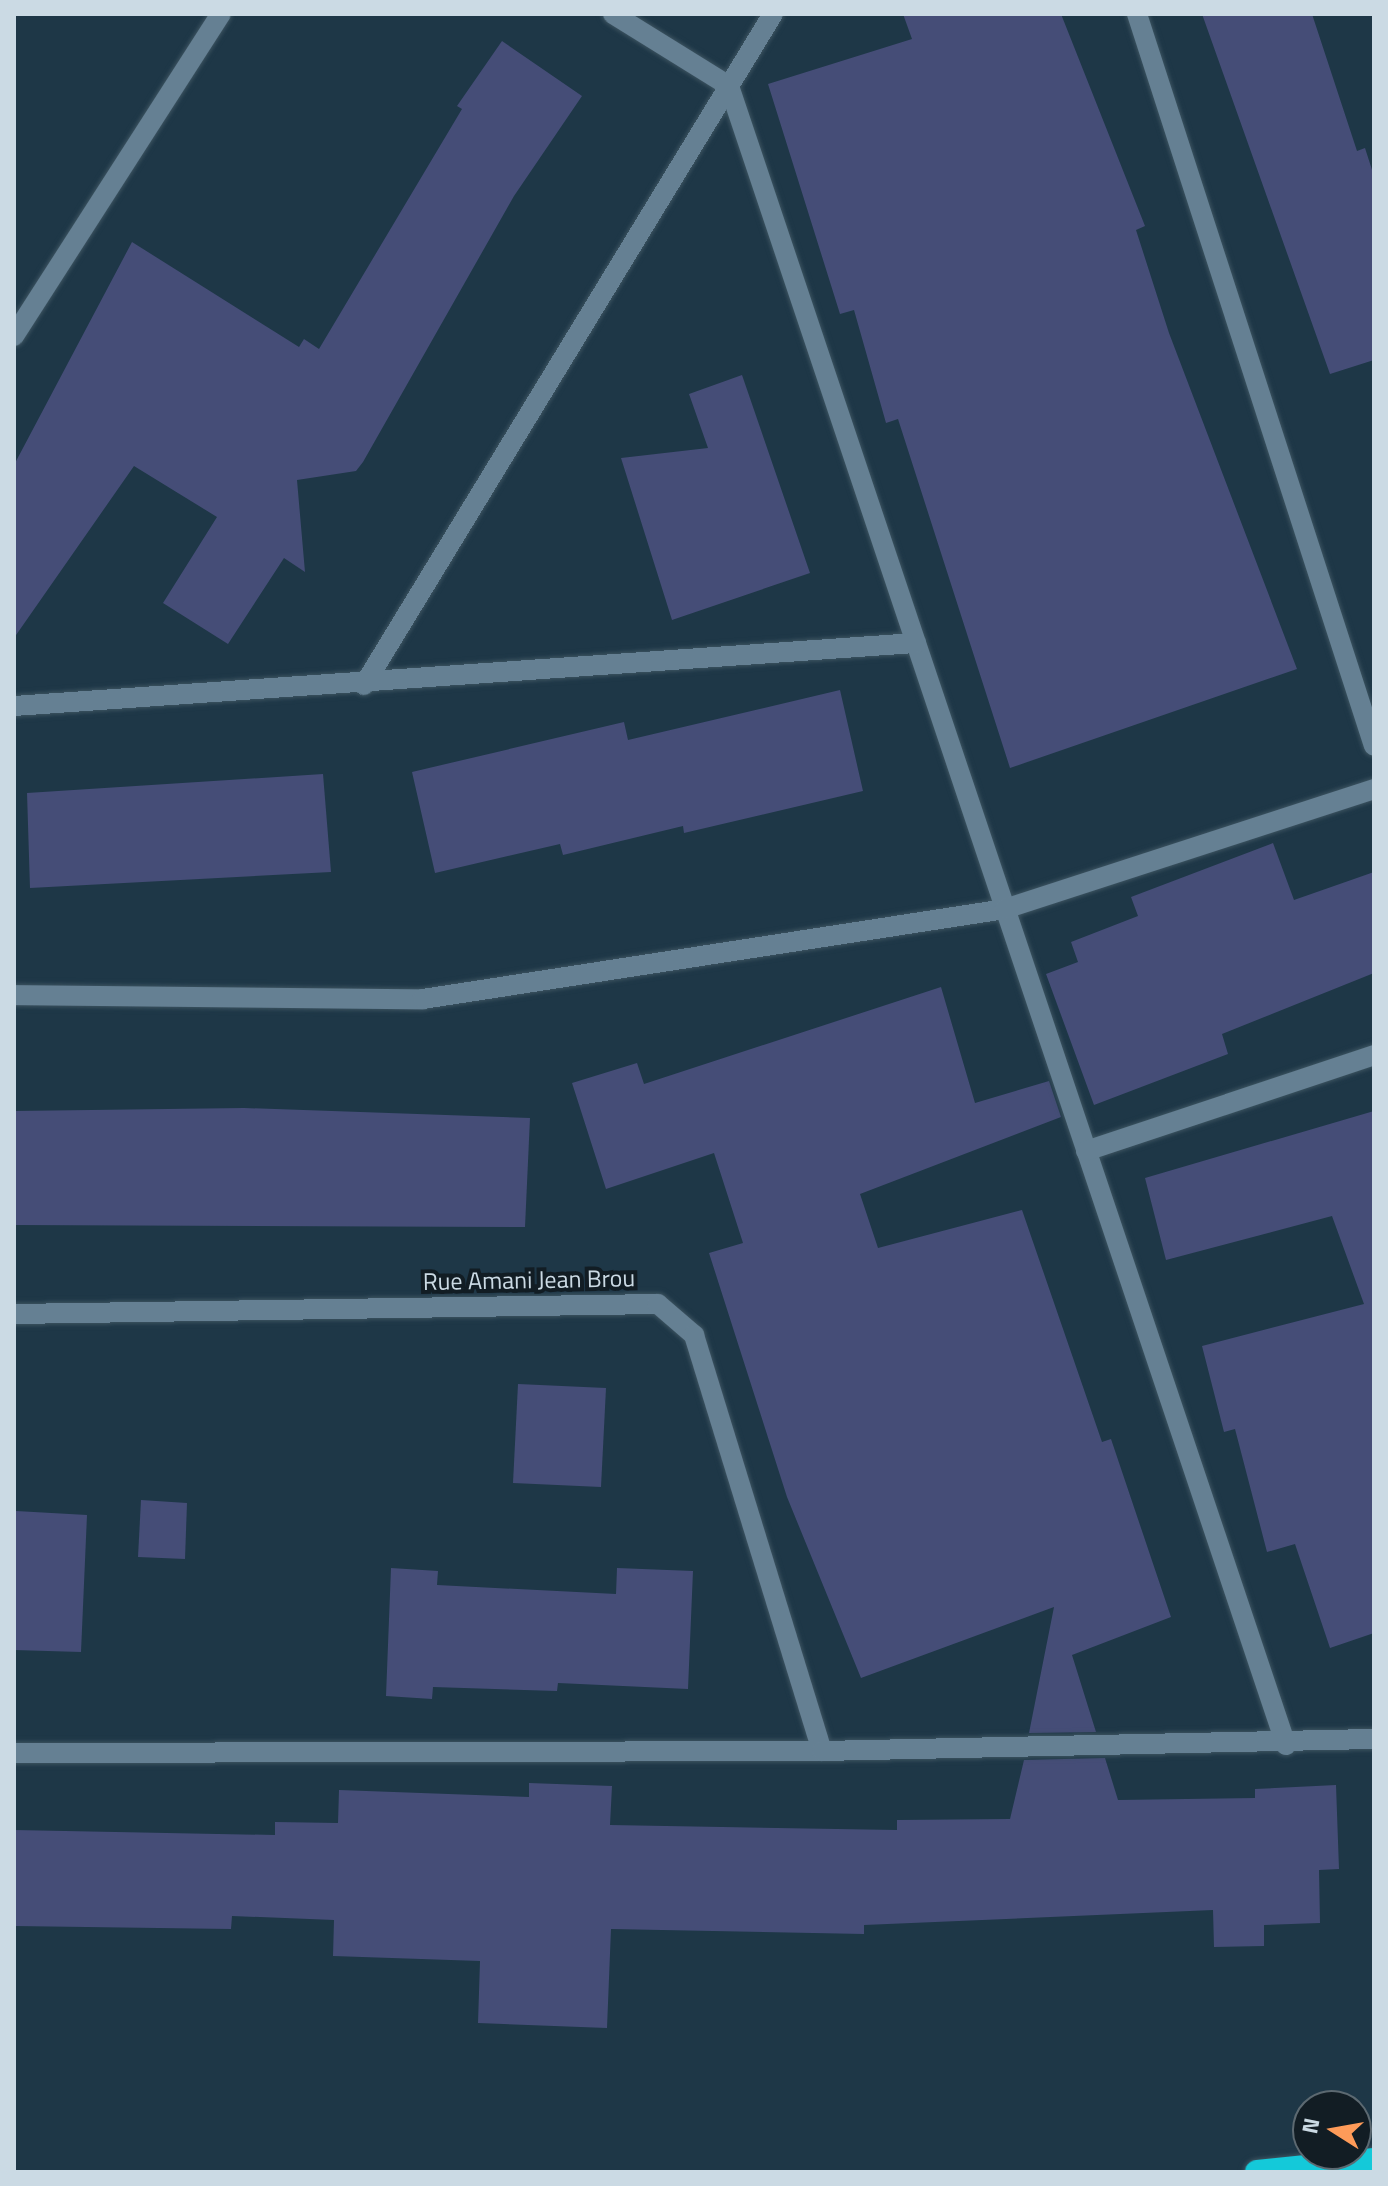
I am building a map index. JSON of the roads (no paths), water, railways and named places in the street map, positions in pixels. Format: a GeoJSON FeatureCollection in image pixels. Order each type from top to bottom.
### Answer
{"type":"FeatureCollection","features":[{"type":"Feature","properties":{"kind":"highway"},"geometry":{"type":"LineString","coordinates":[[1257,2172],[1374,2160]]}},
{"type":"Feature","properties":{"kind":"street"},"geometry":{"type":"LineString","coordinates":[[14,336],[221,14]]}},
{"type":"Feature","properties":{"kind":"street"},"geometry":{"type":"LineString","coordinates":[[613,14],[729,86],[1286,1745]]}},
{"type":"Feature","properties":{"kind":"street"},"geometry":{"type":"LineString","coordinates":[[364,685],[773,14]]}},
{"type":"Feature","properties":{"kind":"street"},"geometry":{"type":"LineString","coordinates":[[1137,14],[1374,746]]}},
{"type":"Feature","properties":{"kind":"street"},"geometry":{"type":"LineString","coordinates":[[14,706],[364,685],[916,643]]}},
{"type":"Feature","properties":{"kind":"street"},"geometry":{"type":"LineString","coordinates":[[14,995],[423,999],[1005,909],[1374,789]]}},
{"type":"Feature","properties":{"kind":"street"},"geometry":{"type":"LineString","coordinates":[[1086,1151],[1374,1055]]}},
{"type":"Feature","properties":{"kind":"street","name":"Rue Amani Jean Brou"},"geometry":{"type":"LineString","coordinates":[[14,1314],[658,1304],[694,1335],[822,1751]]}},
{"type":"Feature","properties":{"kind":"street"},"geometry":{"type":"LineString","coordinates":[[14,1753],[822,1751],[1286,1745],[1374,1739]]}}]}
